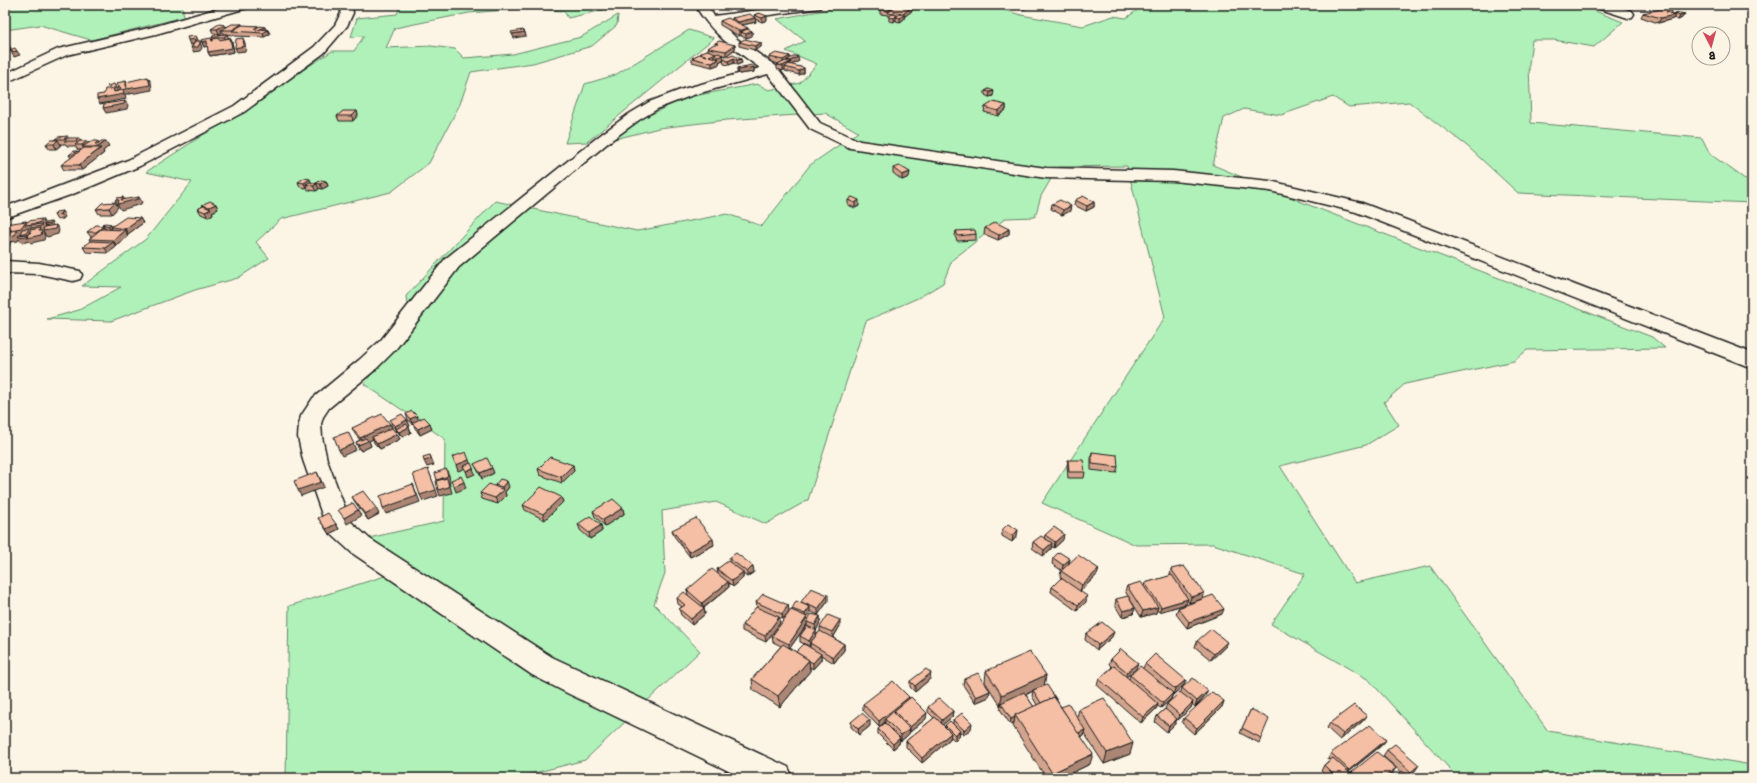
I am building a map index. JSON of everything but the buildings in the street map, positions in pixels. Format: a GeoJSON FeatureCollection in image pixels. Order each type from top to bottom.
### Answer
{"type":"FeatureCollection","features":[{"type":"Feature","properties":{"kind":"street"},"geometry":{"type":"LineString","coordinates":[[5,79],[64,52],[152,31],[243,5]]}},
{"type":"Feature","properties":{"kind":"street"},"geometry":{"type":"LineString","coordinates":[[5,212],[68,190],[134,163],[239,110],[319,50],[341,26],[347,13],[346,5]]}},
{"type":"Feature","properties":{"kind":"street"},"geometry":{"type":"LineString","coordinates":[[701,5],[710,20],[722,30],[732,42],[772,69],[815,126],[856,146],[1046,173],[1173,176],[1270,186],[1362,208],[1752,361]]}},
{"type":"Feature","properties":{"kind":"street"},"geometry":{"type":"LineString","coordinates":[[710,20],[783,11],[816,5]]}},
{"type":"Feature","properties":{"kind":"street"},"geometry":{"type":"LineString","coordinates":[[1601,5],[1628,14]]}},
{"type":"Feature","properties":{"kind":"street"},"geometry":{"type":"LineString","coordinates":[[772,69],[703,87],[654,105],[634,117],[604,139],[452,263],[388,345],[367,365],[321,403],[312,416],[310,424],[310,437],[315,460],[339,526],[368,551],[542,666],[579,685],[778,778]]}},
{"type":"Feature","properties":{"kind":"street"},"geometry":{"type":"LineString","coordinates":[[5,267],[47,269],[73,275]]}},
{"type":"Feature","properties":{"kind":"green space"},"geometry":{"type":"Polygon","coordinates":[[[5,5],[182,5],[184,17],[91,40],[40,25],[5,30],[5,5]]]}},
{"type":"Feature","properties":{"kind":"green space"},"geometry":{"type":"Polygon","coordinates":[[[401,5],[625,5],[568,18],[564,11],[531,8],[469,13],[395,28],[386,48],[431,46],[455,49],[464,58],[513,54],[581,37],[618,15],[617,25],[592,46],[533,63],[471,72],[460,104],[429,163],[391,192],[281,219],[256,242],[269,258],[238,278],[195,290],[111,321],[47,319],[79,310],[121,287],[82,286],[146,239],[192,182],[146,172],[332,51],[354,51],[364,36],[351,37],[357,18],[397,14],[401,5]]]}},
{"type":"Feature","properties":{"kind":"green space"},"geometry":{"type":"Polygon","coordinates":[[[851,5],[988,5],[1021,15],[1083,26],[1113,16],[1126,18],[1139,9],[1124,5],[1535,5],[1542,9],[1580,5],[1623,22],[1594,47],[1554,40],[1532,40],[1529,64],[1531,123],[1702,138],[1710,154],[1752,184],[1752,203],[1518,193],[1467,146],[1409,102],[1349,107],[1333,97],[1281,115],[1244,109],[1224,118],[1213,165],[1309,205],[1652,337],[1665,348],[1527,350],[1514,361],[1405,384],[1384,402],[1399,425],[1366,445],[1280,466],[1355,583],[1430,566],[1548,731],[1752,765],[1752,778],[1458,778],[1369,680],[1271,624],[1305,574],[1213,544],[1136,545],[1042,503],[1165,317],[1127,166],[1058,167],[1041,196],[1035,217],[1006,218],[952,260],[943,283],[920,297],[866,321],[808,500],[766,524],[716,502],[662,511],[665,573],[654,604],[700,651],[585,760],[515,778],[286,778],[289,606],[385,576],[369,538],[444,521],[445,439],[364,384],[409,322],[406,296],[495,201],[637,231],[727,214],[762,226],[810,165],[858,132],[825,113],[727,120],[659,128],[615,139],[625,119],[652,114],[683,98],[757,84],[769,90],[800,83],[817,64],[786,51],[805,41],[777,19],[851,5]]]}},
{"type":"Feature","properties":{"kind":"green space"},"geometry":{"type":"Polygon","coordinates":[[[689,30],[714,38],[587,142],[565,143],[585,84],[615,75],[689,30]]]}}]}
